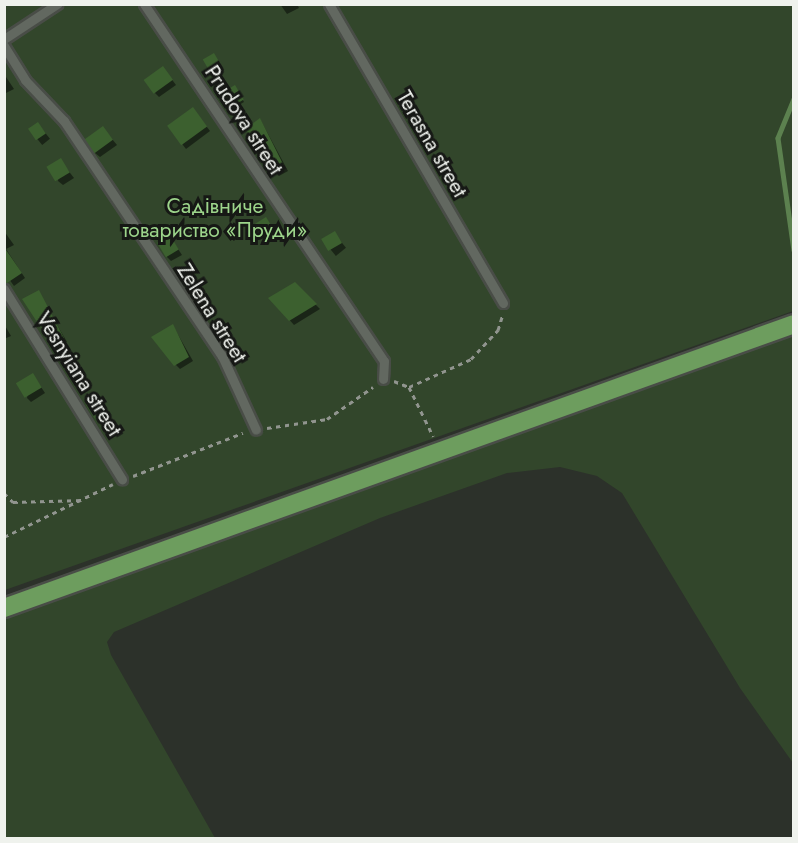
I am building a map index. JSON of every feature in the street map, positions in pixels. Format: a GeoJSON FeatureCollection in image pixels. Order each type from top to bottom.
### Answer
{"type":"FeatureCollection","features":[{"type":"Feature","properties":{"kind":"highway"},"geometry":{"type":"LineString","coordinates":[[4,608],[441,453],[794,324]]}},
{"type":"Feature","properties":{"kind":"lane"},"geometry":{"type":"LineString","coordinates":[[4,39],[57,4]]}},
{"type":"Feature","properties":{"kind":"lane","name":"Prudova street"},"geometry":{"type":"LineString","coordinates":[[144,4],[384,361],[382,379]]}},
{"type":"Feature","properties":{"kind":"lane","name":"Terasna street"},"geometry":{"type":"LineString","coordinates":[[329,4],[503,303]]}},
{"type":"Feature","properties":{"kind":"lane","name":"Zelena street"},"geometry":{"type":"LineString","coordinates":[[4,46],[25,80],[64,121],[222,356],[256,430]]}},
{"type":"Feature","properties":{"kind":"lane","name":"Vesnyiana street"},"geometry":{"type":"LineString","coordinates":[[4,289],[122,478]]}},
{"type":"Feature","properties":{"kind":"path"},"geometry":{"type":"LineString","coordinates":[[409,387],[441,453]]}},
{"type":"Feature","properties":{"kind":"path"},"geometry":{"type":"LineString","coordinates":[[4,493],[13,502],[86,500]]}},
{"type":"Feature","properties":{"kind":"green space","name":"Садівниче товариство «Пруди»"},"geometry":{"type":"Polygon","coordinates":[[[4,5],[793,5],[793,311],[5,590],[4,5]]]}},
{"type":"Feature","properties":{"kind":"green space"},"geometry":{"type":"Polygon","coordinates":[[[793,330],[793,763],[740,688],[622,493],[597,476],[560,467],[507,473],[380,518],[114,632],[107,642],[111,655],[215,838],[5,838],[4,609],[793,330]]]}},
{"type":"Feature","properties":{"kind":"building"},"geometry":{"type":"Polygon","coordinates":[[[214,53],[221,65],[210,72],[203,60],[214,53]]]}},
{"type":"Feature","properties":{"kind":"building"},"geometry":{"type":"Polygon","coordinates":[[[163,66],[173,80],[154,94],[144,80],[163,66]]]}},
{"type":"Feature","properties":{"kind":"building"},"geometry":{"type":"Polygon","coordinates":[[[235,85],[244,100],[232,107],[223,92],[235,85]]]}},
{"type":"Feature","properties":{"kind":"building"},"geometry":{"type":"Polygon","coordinates":[[[193,107],[207,126],[181,145],[167,126],[193,107]]]}},
{"type":"Feature","properties":{"kind":"building"},"geometry":{"type":"Polygon","coordinates":[[[260,118],[284,166],[273,173],[245,129],[260,118]]]}},
{"type":"Feature","properties":{"kind":"building"},"geometry":{"type":"Polygon","coordinates":[[[38,122],[46,134],[36,140],[28,129],[38,122]]]}},
{"type":"Feature","properties":{"kind":"building"},"geometry":{"type":"Polygon","coordinates":[[[103,126],[113,140],[94,153],[84,140],[103,126]]]}},
{"type":"Feature","properties":{"kind":"building"},"geometry":{"type":"Polygon","coordinates":[[[61,158],[70,173],[55,181],[46,167],[61,158]]]}},
{"type":"Feature","properties":{"kind":"building"},"geometry":{"type":"Polygon","coordinates":[[[266,217],[273,228],[258,237],[252,226],[266,217]]]}},
{"type":"Feature","properties":{"kind":"building"},"geometry":{"type":"Polygon","coordinates":[[[335,231],[342,243],[328,251],[321,239],[335,231]]]}},
{"type":"Feature","properties":{"kind":"building"},"geometry":{"type":"Polygon","coordinates":[[[170,235],[179,250],[166,257],[157,243],[170,235]]]}},
{"type":"Feature","properties":{"kind":"building"},"geometry":{"type":"Polygon","coordinates":[[[4,247],[22,273],[7,283],[4,282],[4,247]]]}},
{"type":"Feature","properties":{"kind":"building"},"geometry":{"type":"Polygon","coordinates":[[[295,282],[317,304],[289,321],[268,298],[295,282]]]}},
{"type":"Feature","properties":{"kind":"building"},"geometry":{"type":"Polygon","coordinates":[[[39,290],[64,338],[52,345],[22,299],[39,290]]]}},
{"type":"Feature","properties":{"kind":"building"},"geometry":{"type":"Polygon","coordinates":[[[173,324],[189,357],[174,366],[151,337],[173,324]]]}},
{"type":"Feature","properties":{"kind":"building"},"geometry":{"type":"Polygon","coordinates":[[[33,373],[42,388],[25,398],[16,383],[33,373]]]}},
{"type":"Feature","properties":{"kind":"building"},"geometry":{"type":"Polygon","coordinates":[[[97,398],[108,415],[97,422],[86,405],[97,398]]]}},
{"type":"Feature","properties":{"kind":"waterway"},"geometry":{"type":"LineString","coordinates":[[794,99],[778,138],[794,250]]}}]}
